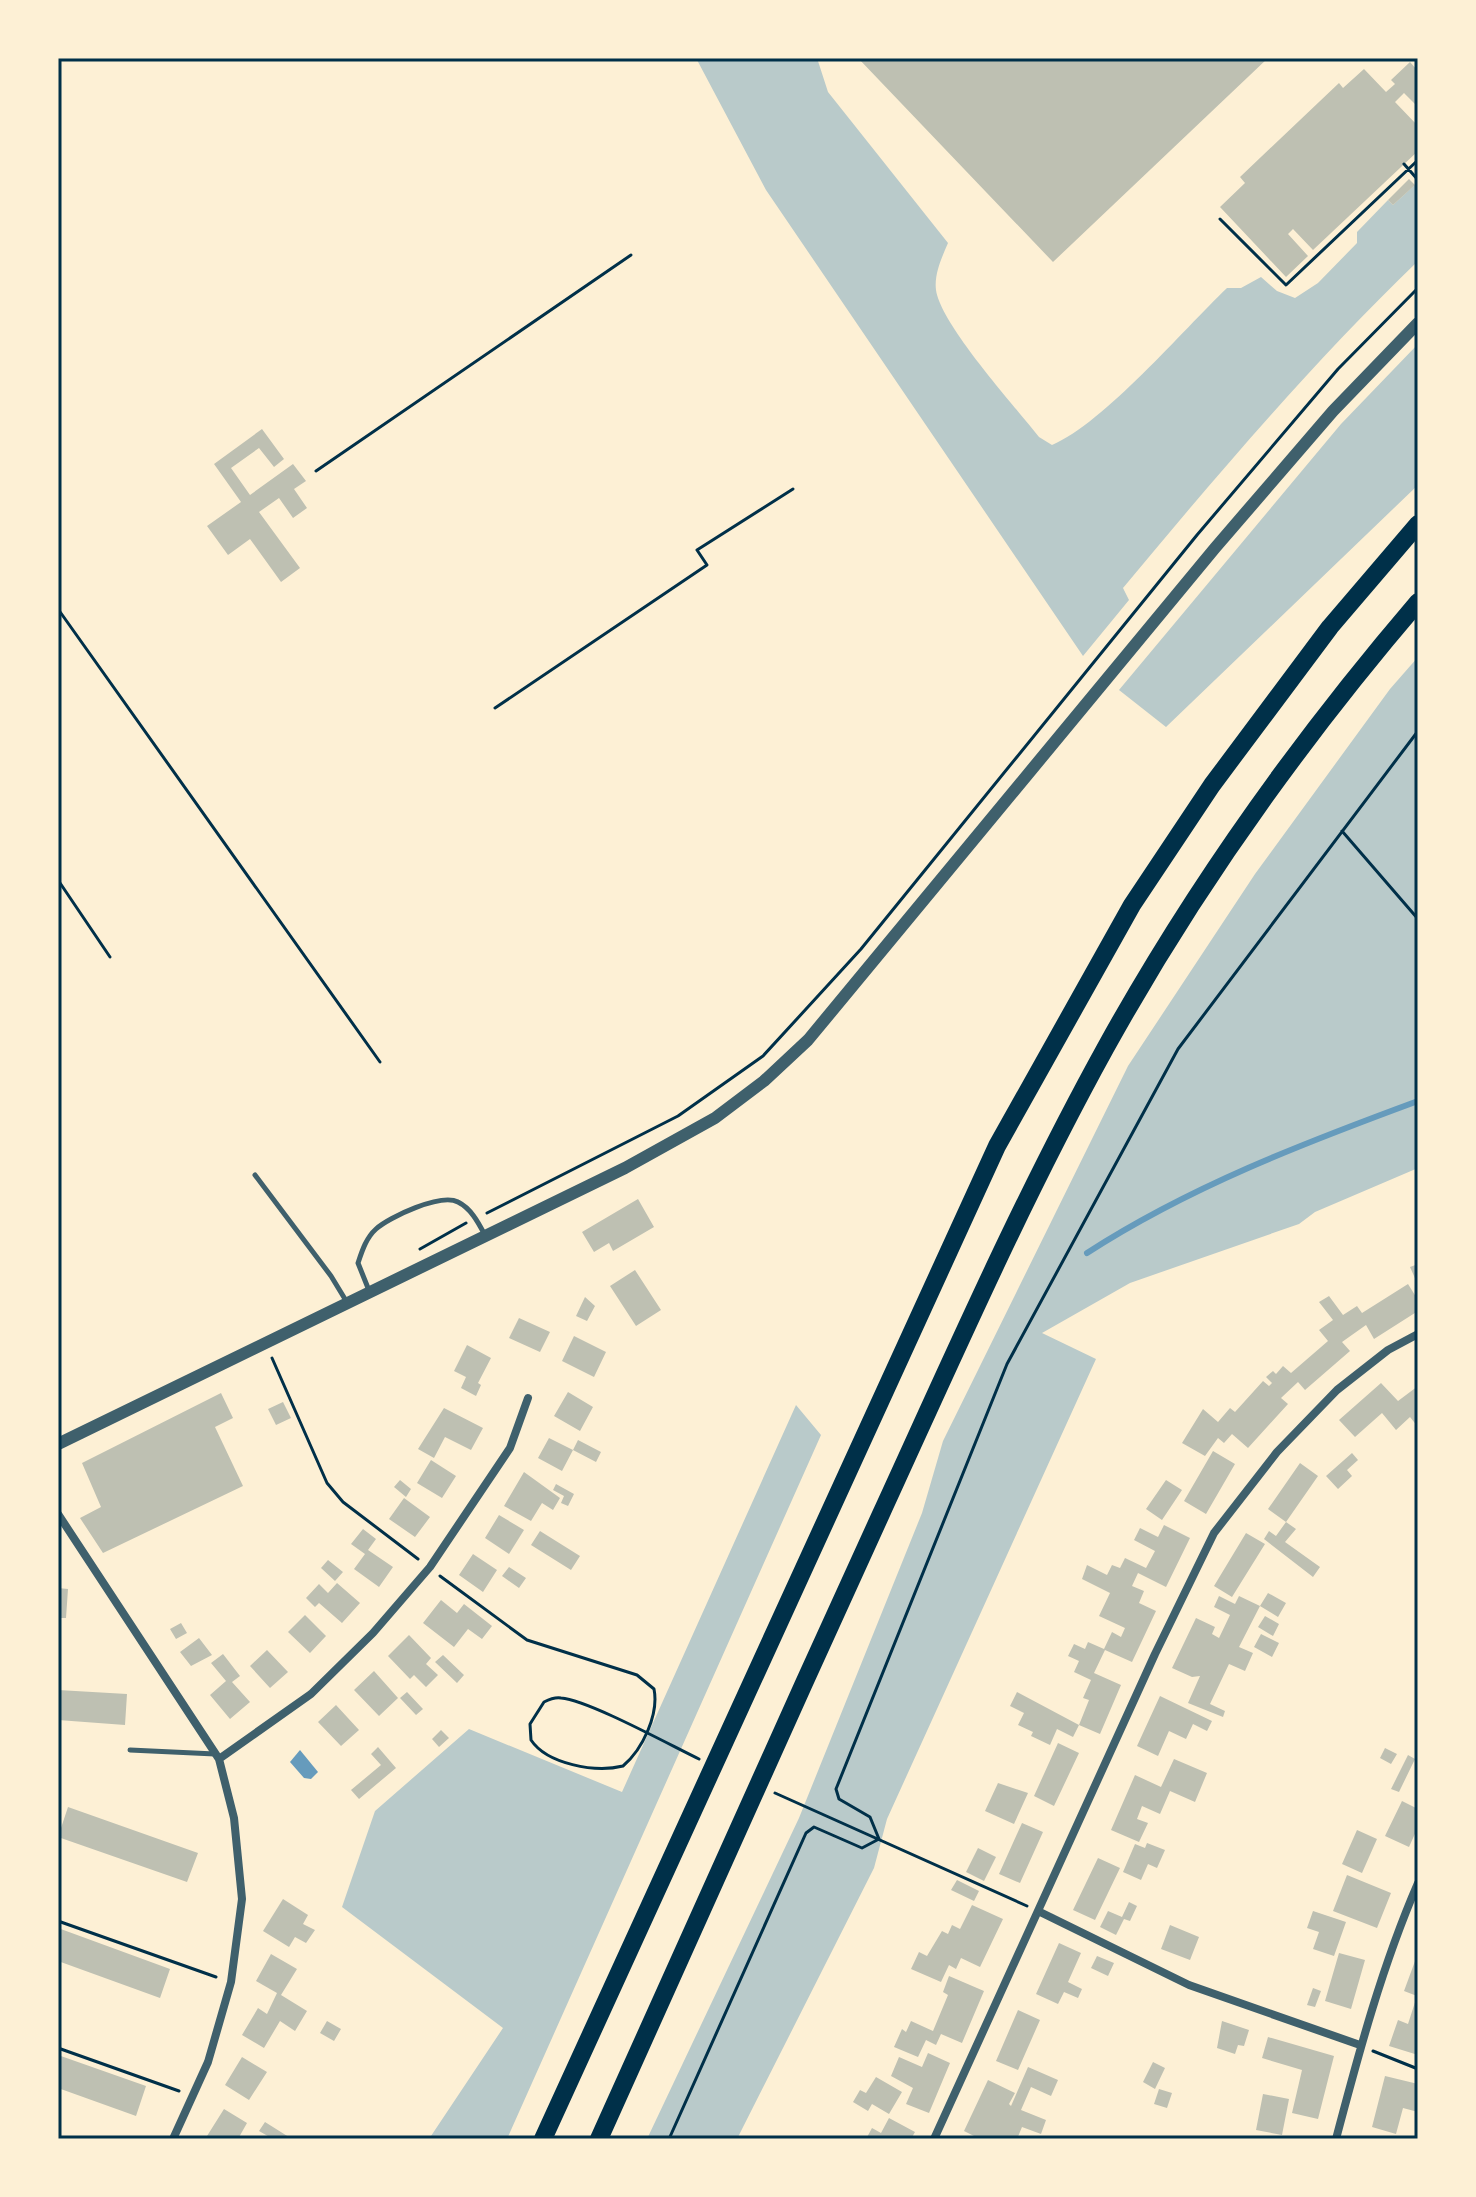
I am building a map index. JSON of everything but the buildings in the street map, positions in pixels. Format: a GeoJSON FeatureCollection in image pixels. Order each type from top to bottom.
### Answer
{"type":"FeatureCollection","features":[{"type":"Feature","properties":{"kind":"highway"},"geometry":{"type":"LineString","coordinates":[[543,2139],[997,1146],[1132,905],[1212,785],[1330,627],[1418,524]]}},
{"type":"Feature","properties":{"kind":"highway"},"geometry":{"type":"LineString","coordinates":[[599,2139],[981,1292],[1092,1073],[1178,926],[1264,796],[1360,670],[1418,602]]}},
{"type":"Feature","properties":{"kind":"street"},"geometry":{"type":"LineString","coordinates":[[58,1444],[486,1237],[715,1118],[764,1081],[808,1040],[1215,548],[1333,411],[1418,323]]}},
{"type":"Feature","properties":{"kind":"street"},"geometry":{"type":"LineString","coordinates":[[934,2139],[1155,1654],[1214,1533],[1277,1452],[1337,1390],[1388,1350],[1418,1334]]}},
{"type":"Feature","properties":{"kind":"street"},"geometry":{"type":"LineString","coordinates":[[218,1757],[311,1694],[373,1633],[430,1567],[510,1448],[528,1398]]}},
{"type":"Feature","properties":{"kind":"street"},"geometry":{"type":"LineString","coordinates":[[58,1514],[218,1757],[234,1818],[242,1899],[231,1982],[208,2062],[173,2139]]}},
{"type":"Feature","properties":{"kind":"street"},"geometry":{"type":"LineString","coordinates":[[1336,2139],[1360,2045],[1395,1938],[1418,1883]]}},
{"type":"Feature","properties":{"kind":"street"},"geometry":{"type":"LineString","coordinates":[[1038,1911],[1189,1985],[1360,2045]]}},
{"type":"Feature","properties":{"kind":"lane"},"geometry":{"type":"LineString","coordinates":[[255,1175],[331,1276],[348,1304]]}},
{"type":"Feature","properties":{"kind":"lane"},"geometry":{"type":"LineString","coordinates":[[370,1293],[358,1263],[367,1240],[377,1228],[443,1199],[458,1201],[476,1218],[486,1237]]}},
{"type":"Feature","properties":{"kind":"lane"},"geometry":{"type":"LineString","coordinates":[[130,1750],[218,1757]]}},
{"type":"Feature","properties":{"kind":"path"},"geometry":{"type":"LineString","coordinates":[[1220,219],[1286,285],[1418,160]]}},
{"type":"Feature","properties":{"kind":"path"},"geometry":{"type":"LineString","coordinates":[[1404,164],[1418,180]]}},
{"type":"Feature","properties":{"kind":"path"},"geometry":{"type":"LineString","coordinates":[[316,471],[631,255]]}},
{"type":"Feature","properties":{"kind":"path"},"geometry":{"type":"LineString","coordinates":[[420,1248],[678,1116],[763,1056],[861,949],[1328,380],[1418,288]]}},
{"type":"Feature","properties":{"kind":"path"},"geometry":{"type":"LineString","coordinates":[[495,708],[707,565],[697,550],[793,489]]}},
{"type":"Feature","properties":{"kind":"path"},"geometry":{"type":"LineString","coordinates":[[58,609],[380,1062]]}},
{"type":"Feature","properties":{"kind":"path"},"geometry":{"type":"LineString","coordinates":[[879,1839],[870,1817],[839,1799],[836,1789],[1007,1364],[1178,1049],[1418,731]]}},
{"type":"Feature","properties":{"kind":"path"},"geometry":{"type":"LineString","coordinates":[[1342,831],[1418,919]]}},
{"type":"Feature","properties":{"kind":"path"},"geometry":{"type":"LineString","coordinates":[[58,880],[110,957]]}},
{"type":"Feature","properties":{"kind":"path"},"geometry":{"type":"LineString","coordinates":[[265,1343],[327,1483],[343,1502],[527,1640],[637,1675],[654,1689],[655,1712],[637,1750],[623,1766],[571,1763],[537,1749],[528,1731],[538,1708],[550,1699],[572,1700],[619,1722]]}},
{"type":"Feature","properties":{"kind":"path"},"geometry":{"type":"LineString","coordinates":[[809,1809],[1038,1911]]}},
{"type":"Feature","properties":{"kind":"path"},"geometry":{"type":"LineString","coordinates":[[669,2139],[806,1833],[814,1827],[862,1848],[879,1839]]}},
{"type":"Feature","properties":{"kind":"path"},"geometry":{"type":"LineString","coordinates":[[58,1921],[231,1982]]}},
{"type":"Feature","properties":{"kind":"path"},"geometry":{"type":"LineString","coordinates":[[1360,2045],[1418,2069]]}},
{"type":"Feature","properties":{"kind":"path"},"geometry":{"type":"LineString","coordinates":[[58,2048],[193,2097]]}},
{"type":"Feature","properties":{"kind":"shaded area"},"geometry":{"type":"Polygon","coordinates":[[[696,58],[817,58],[828,92],[948,243],[939,266],[936,290],[951,323],[980,365],[1039,437],[1052,445],[1073,434],[1119,397],[1227,288],[1241,288],[1261,277],[1277,291],[1295,298],[1318,283],[1357,243],[1357,232],[1388,200],[1393,205],[1418,182],[1418,261],[1303,379],[1194,504],[1123,588],[1129,600],[1083,656],[766,190],[696,58]]]}},
{"type":"Feature","properties":{"kind":"shaded area"},"geometry":{"type":"Polygon","coordinates":[[[1418,344],[1418,485],[1166,727],[1119,690],[1341,424],[1418,344]]]}},
{"type":"Feature","properties":{"kind":"shaded area"},"geometry":{"type":"Polygon","coordinates":[[[1418,657],[1418,1168],[1315,1212],[1299,1224],[1130,1283],[1042,1333],[1096,1359],[887,1819],[874,1868],[737,2139],[647,2139],[799,1818],[922,1513],[943,1441],[1128,1066],[1255,874],[1390,689],[1418,657]]]}},
{"type":"Feature","properties":{"kind":"shaded area"},"geometry":{"type":"Polygon","coordinates":[[[796,1405],[821,1435],[507,2139],[429,2139],[503,2028],[342,1907],[375,1811],[469,1729],[622,1792],[796,1405]]]}},
{"type":"Feature","properties":{"kind":"water"},"geometry":{"type":"Polygon","coordinates":[[[300,1750],[318,1772],[311,1779],[304,1778],[290,1762],[300,1750]]]}},
{"type":"Feature","properties":{"kind":"waterway"},"geometry":{"type":"LineString","coordinates":[[1087,1253],[1206,1187],[1290,1150],[1418,1101]]}}]}
